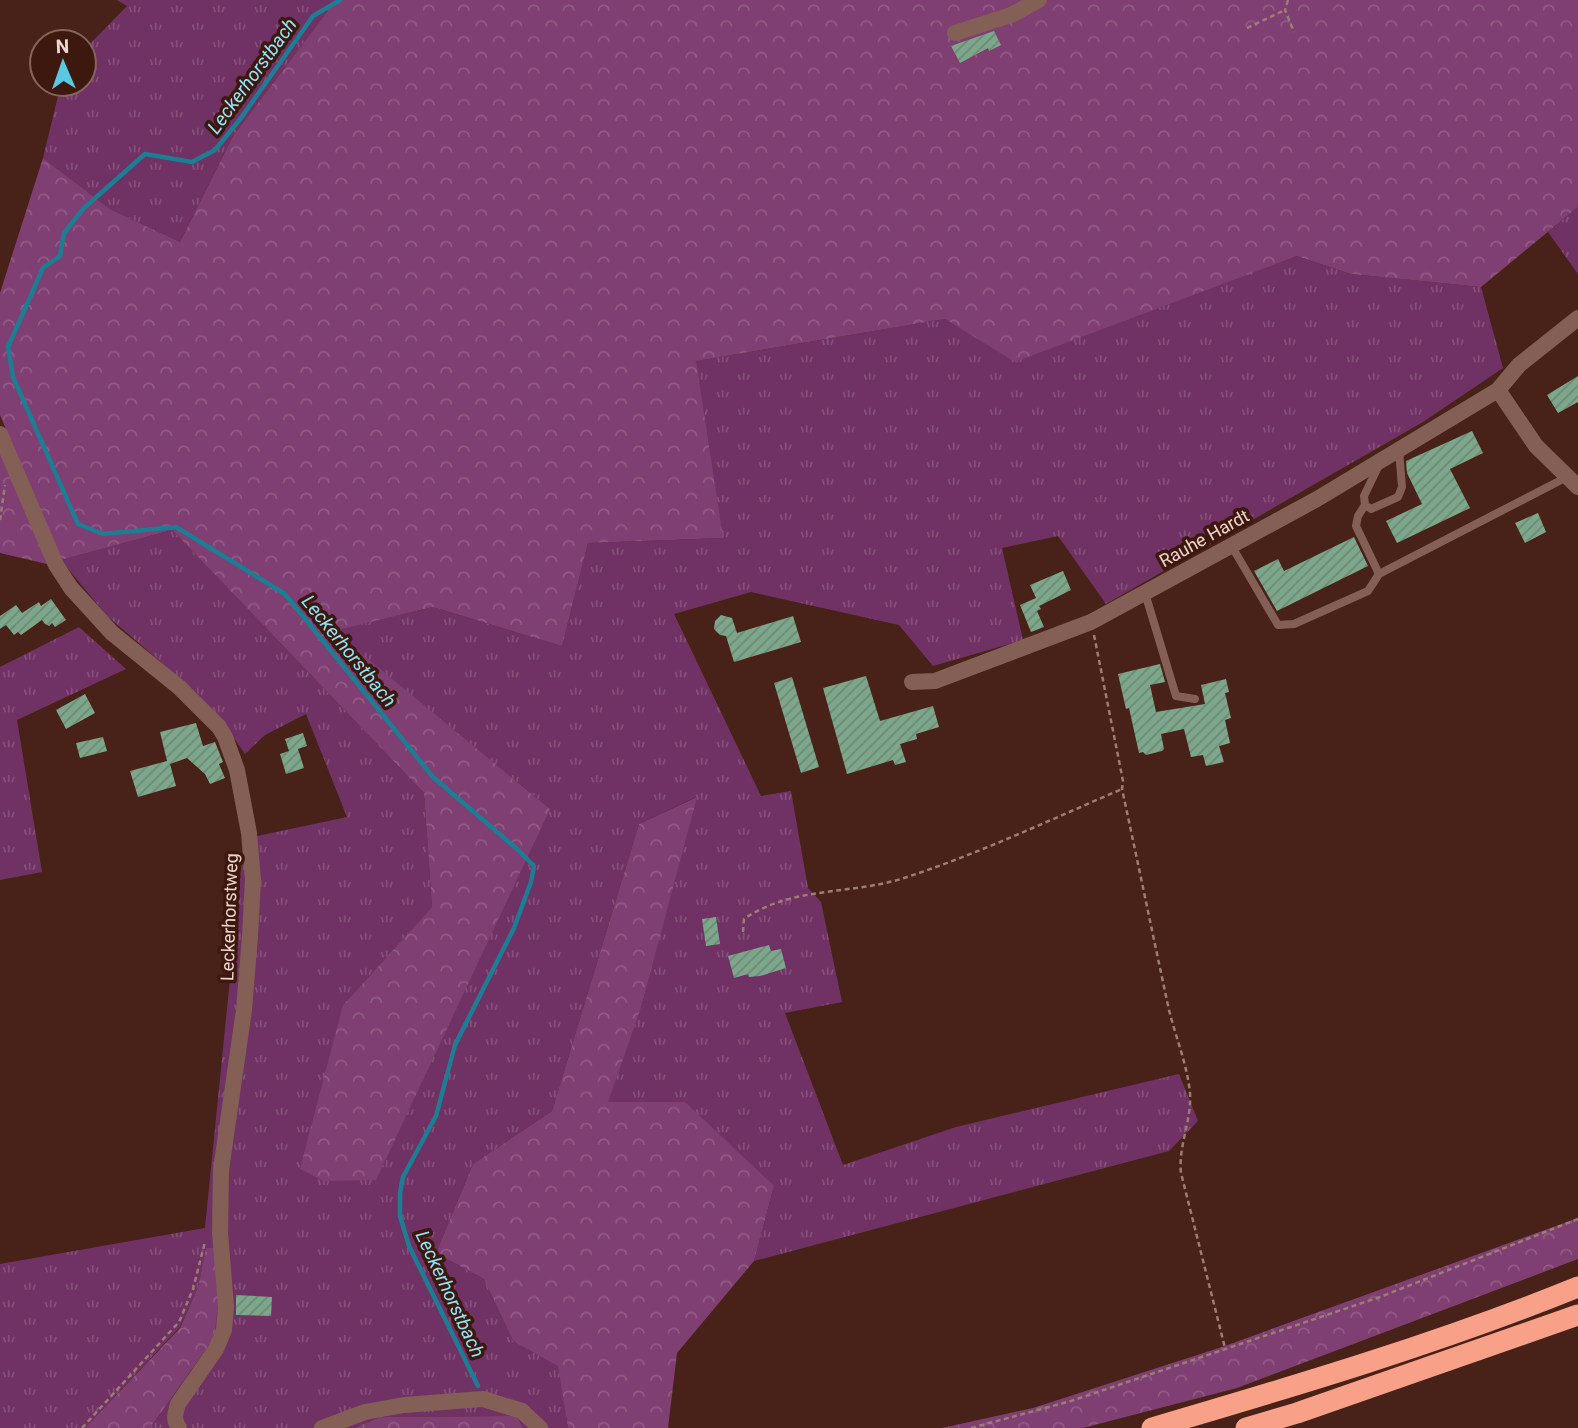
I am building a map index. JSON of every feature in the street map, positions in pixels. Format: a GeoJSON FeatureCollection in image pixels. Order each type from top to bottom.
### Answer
{"type":"FeatureCollection","features":[{"type":"Feature","properties":{"kind":"highway"},"geometry":{"type":"LineString","coordinates":[[1152,1428],[1410,1348],[1578,1287]]}},
{"type":"Feature","properties":{"kind":"highway"},"geometry":{"type":"LineString","coordinates":[[1246,1428],[1322,1405],[1578,1315]]}},
{"type":"Feature","properties":{"kind":"street"},"geometry":{"type":"LineString","coordinates":[[955,33],[1011,15],[1039,0]]}},
{"type":"Feature","properties":{"kind":"street","name":"Rauhe Hardt"},"geometry":{"type":"LineString","coordinates":[[912,682],[935,681],[1091,622],[1145,593],[1381,461],[1498,390],[1519,365],[1578,318]]}},
{"type":"Feature","properties":{"kind":"street"},"geometry":{"type":"LineString","coordinates":[[1498,390],[1536,446],[1573,482]]}},
{"type":"Feature","properties":{"kind":"street","name":"Leckerhorstweg"},"geometry":{"type":"LineString","coordinates":[[0,434],[56,565],[71,588],[112,633],[201,707],[225,737],[237,770],[249,833],[253,880],[244,1010],[221,1170],[220,1233],[226,1306],[224,1330],[216,1349],[178,1404],[174,1414],[179,1428]]}},
{"type":"Feature","properties":{"kind":"street"},"geometry":{"type":"LineString","coordinates":[[322,1428],[365,1412],[404,1405],[484,1399],[522,1410],[540,1428]]}},
{"type":"Feature","properties":{"kind":"lane"},"geometry":{"type":"LineString","coordinates":[[1365,505],[1371,509],[1398,497],[1402,487],[1399,450]]}},
{"type":"Feature","properties":{"kind":"lane"},"geometry":{"type":"LineString","coordinates":[[1379,574],[1356,526],[1358,516],[1365,505],[1364,496],[1381,461]]}},
{"type":"Feature","properties":{"kind":"lane"},"geometry":{"type":"LineString","coordinates":[[1231,545],[1278,625],[1294,624],[1368,591],[1379,574],[1573,482]]}},
{"type":"Feature","properties":{"kind":"lane"},"geometry":{"type":"LineString","coordinates":[[1145,593],[1176,696],[1195,699]]}},
{"type":"Feature","properties":{"kind":"path"},"geometry":{"type":"LineString","coordinates":[[1247,28],[1284,10],[1288,0]]}},
{"type":"Feature","properties":{"kind":"path"},"geometry":{"type":"LineString","coordinates":[[1284,10],[1294,32]]}},
{"type":"Feature","properties":{"kind":"path"},"geometry":{"type":"LineString","coordinates":[[0,520],[9,456]]}},
{"type":"Feature","properties":{"kind":"path"},"geometry":{"type":"LineString","coordinates":[[1091,622],[1123,781],[1122,789],[1171,1017],[1187,1069],[1190,1097],[1180,1162],[1181,1173],[1225,1348]]}},
{"type":"Feature","properties":{"kind":"path"},"geometry":{"type":"LineString","coordinates":[[743,932],[744,919],[773,905],[807,893],[863,887],[901,878],[959,858],[1122,789]]}},
{"type":"Feature","properties":{"kind":"path"},"geometry":{"type":"LineString","coordinates":[[971,1428],[1071,1401],[1380,1297],[1578,1219]]}},
{"type":"Feature","properties":{"kind":"path"},"geometry":{"type":"LineString","coordinates":[[82,1428],[179,1322],[193,1289],[205,1242],[220,1233]]}},
{"type":"Feature","properties":{"kind":"green space"},"geometry":{"type":"Polygon","coordinates":[[[117,0],[336,0],[233,136],[180,242],[110,209],[43,158],[58,98],[98,98],[98,36],[127,6],[117,0]]]}},
{"type":"Feature","properties":{"kind":"green space"},"geometry":{"type":"Polygon","coordinates":[[[336,0],[1578,0],[1578,207],[1481,287],[1351,274],[1297,256],[1015,362],[945,319],[696,361],[723,538],[588,543],[562,646],[433,607],[334,631],[550,809],[376,1180],[324,1181],[300,1169],[343,1005],[432,907],[424,793],[172,530],[61,560],[0,415],[0,293],[43,158],[110,209],[180,242],[233,136],[336,0]]]}},
{"type":"Feature","properties":{"kind":"green space"},"geometry":{"type":"Polygon","coordinates":[[[1578,207],[1578,274],[1548,232],[1578,207]]]}},
{"type":"Feature","properties":{"kind":"green space"},"geometry":{"type":"Polygon","coordinates":[[[1297,256],[1351,274],[1481,287],[1503,368],[1423,422],[1106,604],[1058,536],[1002,548],[1023,640],[933,666],[899,625],[751,592],[674,614],[761,796],[791,791],[808,888],[821,902],[842,1002],[785,1013],[843,1165],[956,1127],[1179,1074],[1198,1121],[1169,1151],[754,1261],[774,1186],[607,1103],[641,1008],[696,797],[639,824],[552,1111],[473,1164],[436,1253],[484,1279],[513,1341],[559,1366],[568,1428],[523,1428],[517,1416],[380,1417],[353,1428],[150,1428],[214,1338],[206,1249],[198,1287],[180,1327],[85,1428],[0,1428],[0,1264],[205,1228],[244,839],[347,817],[306,714],[265,735],[245,754],[197,693],[106,615],[61,560],[172,530],[424,793],[432,907],[343,1005],[550,809],[333,631],[433,607],[562,646],[588,543],[722,538],[695,361],[945,319],[1015,361],[1297,256]]]}},
{"type":"Feature","properties":{"kind":"green space"},"geometry":{"type":"Polygon","coordinates":[[[0,445],[47,564],[0,553],[0,445]]]}},
{"type":"Feature","properties":{"kind":"green space"},"geometry":{"type":"Polygon","coordinates":[[[79,627],[126,669],[17,720],[42,872],[0,880],[0,667],[79,627]]]}},
{"type":"Feature","properties":{"kind":"green space"},"geometry":{"type":"Polygon","coordinates":[[[697,797],[641,1008],[608,1102],[685,1102],[774,1186],[754,1261],[677,1353],[668,1428],[568,1428],[558,1366],[513,1341],[484,1279],[436,1253],[473,1164],[552,1111],[639,824],[697,797]]]}},
{"type":"Feature","properties":{"kind":"green space"},"geometry":{"type":"Polygon","coordinates":[[[1578,1218],[1578,1259],[1237,1388],[1083,1428],[942,1428],[1033,1408],[1222,1347],[1578,1218]]]}},
{"type":"Feature","properties":{"kind":"green space"},"geometry":{"type":"Polygon","coordinates":[[[206,1248],[216,1248],[219,1295],[214,1338],[150,1428],[85,1428],[180,1328],[198,1287],[206,1248]]]}},
{"type":"Feature","properties":{"kind":"green space"},"geometry":{"type":"Polygon","coordinates":[[[517,1416],[523,1428],[354,1428],[380,1417],[517,1416]]]}},
{"type":"Feature","properties":{"kind":"building"},"geometry":{"type":"Polygon","coordinates":[[[994,31],[1001,45],[989,51],[988,48],[960,63],[951,46],[994,31]]]}},
{"type":"Feature","properties":{"kind":"building"},"geometry":{"type":"Polygon","coordinates":[[[1578,376],[1578,402],[1558,413],[1547,395],[1578,376]]]}},
{"type":"Feature","properties":{"kind":"building"},"geometry":{"type":"Polygon","coordinates":[[[1472,431],[1483,453],[1450,469],[1470,508],[1397,543],[1386,521],[1422,504],[1407,473],[1406,461],[1472,431]]]}},
{"type":"Feature","properties":{"kind":"building"},"geometry":{"type":"Polygon","coordinates":[[[1538,513],[1546,532],[1525,543],[1515,523],[1538,513]]]}},
{"type":"Feature","properties":{"kind":"building"},"geometry":{"type":"Polygon","coordinates":[[[1354,537],[1368,566],[1277,611],[1254,571],[1278,559],[1284,571],[1354,537]]]}},
{"type":"Feature","properties":{"kind":"building"},"geometry":{"type":"Polygon","coordinates":[[[1063,571],[1071,590],[1039,606],[1041,609],[1037,611],[1044,627],[1031,632],[1020,605],[1036,598],[1030,585],[1063,571]]]}},
{"type":"Feature","properties":{"kind":"building"},"geometry":{"type":"Polygon","coordinates":[[[51,599],[66,620],[55,627],[42,620],[21,635],[18,632],[14,635],[6,625],[0,629],[0,616],[16,605],[22,613],[39,602],[41,606],[51,599]]]}},
{"type":"Feature","properties":{"kind":"building"},"geometry":{"type":"Polygon","coordinates":[[[721,615],[732,618],[737,633],[793,616],[801,642],[734,662],[726,636],[720,635],[714,629],[715,621],[721,615]]]}},
{"type":"Feature","properties":{"kind":"building"},"geometry":{"type":"Polygon","coordinates":[[[1160,664],[1165,682],[1150,685],[1156,712],[1205,704],[1201,685],[1226,679],[1229,692],[1225,693],[1231,718],[1225,720],[1230,743],[1219,746],[1224,762],[1206,766],[1203,755],[1191,757],[1184,729],[1161,734],[1164,749],[1162,751],[1146,755],[1139,753],[1118,674],[1160,664]]]}},
{"type":"Feature","properties":{"kind":"building"},"geometry":{"type":"Polygon","coordinates":[[[866,676],[880,721],[933,706],[939,727],[916,734],[917,739],[900,744],[906,762],[895,765],[893,760],[847,774],[823,688],[866,676]]]}},
{"type":"Feature","properties":{"kind":"building"},"geometry":{"type":"Polygon","coordinates":[[[792,677],[819,767],[801,773],[774,683],[792,677]]]}},
{"type":"Feature","properties":{"kind":"building"},"geometry":{"type":"Polygon","coordinates":[[[85,694],[95,713],[66,729],[56,710],[85,694]]]}},
{"type":"Feature","properties":{"kind":"building"},"geometry":{"type":"Polygon","coordinates":[[[196,723],[203,746],[215,742],[223,762],[219,764],[225,778],[210,784],[205,774],[187,758],[170,764],[176,786],[138,797],[130,771],[167,761],[160,732],[196,723]]]}},
{"type":"Feature","properties":{"kind":"building"},"geometry":{"type":"Polygon","coordinates":[[[303,733],[307,746],[298,749],[304,768],[286,774],[280,754],[289,751],[285,739],[303,733]]]}},
{"type":"Feature","properties":{"kind":"building"},"geometry":{"type":"Polygon","coordinates":[[[103,737],[107,751],[80,758],[76,743],[103,737]]]}},
{"type":"Feature","properties":{"kind":"building"},"geometry":{"type":"Polygon","coordinates":[[[716,917],[720,944],[706,946],[702,919],[716,917]]]}},
{"type":"Feature","properties":{"kind":"building"},"geometry":{"type":"Polygon","coordinates":[[[769,945],[771,951],[781,949],[786,968],[760,976],[749,977],[748,974],[734,978],[728,956],[769,945]]]}},
{"type":"Feature","properties":{"kind":"building"},"geometry":{"type":"Polygon","coordinates":[[[236,1295],[272,1297],[271,1316],[236,1315],[236,1295]]]}},
{"type":"Feature","properties":{"kind":"waterway","name":"Leckerhorstbach"},"geometry":{"type":"LineString","coordinates":[[340,0],[313,16],[215,150],[192,162],[145,154],[84,208],[64,233],[60,256],[43,268],[8,347],[13,377],[78,524],[103,534],[176,527],[285,594],[433,777],[534,866],[514,928],[455,1045],[436,1116],[403,1177],[400,1193],[400,1216],[409,1246],[478,1386]]}}]}
